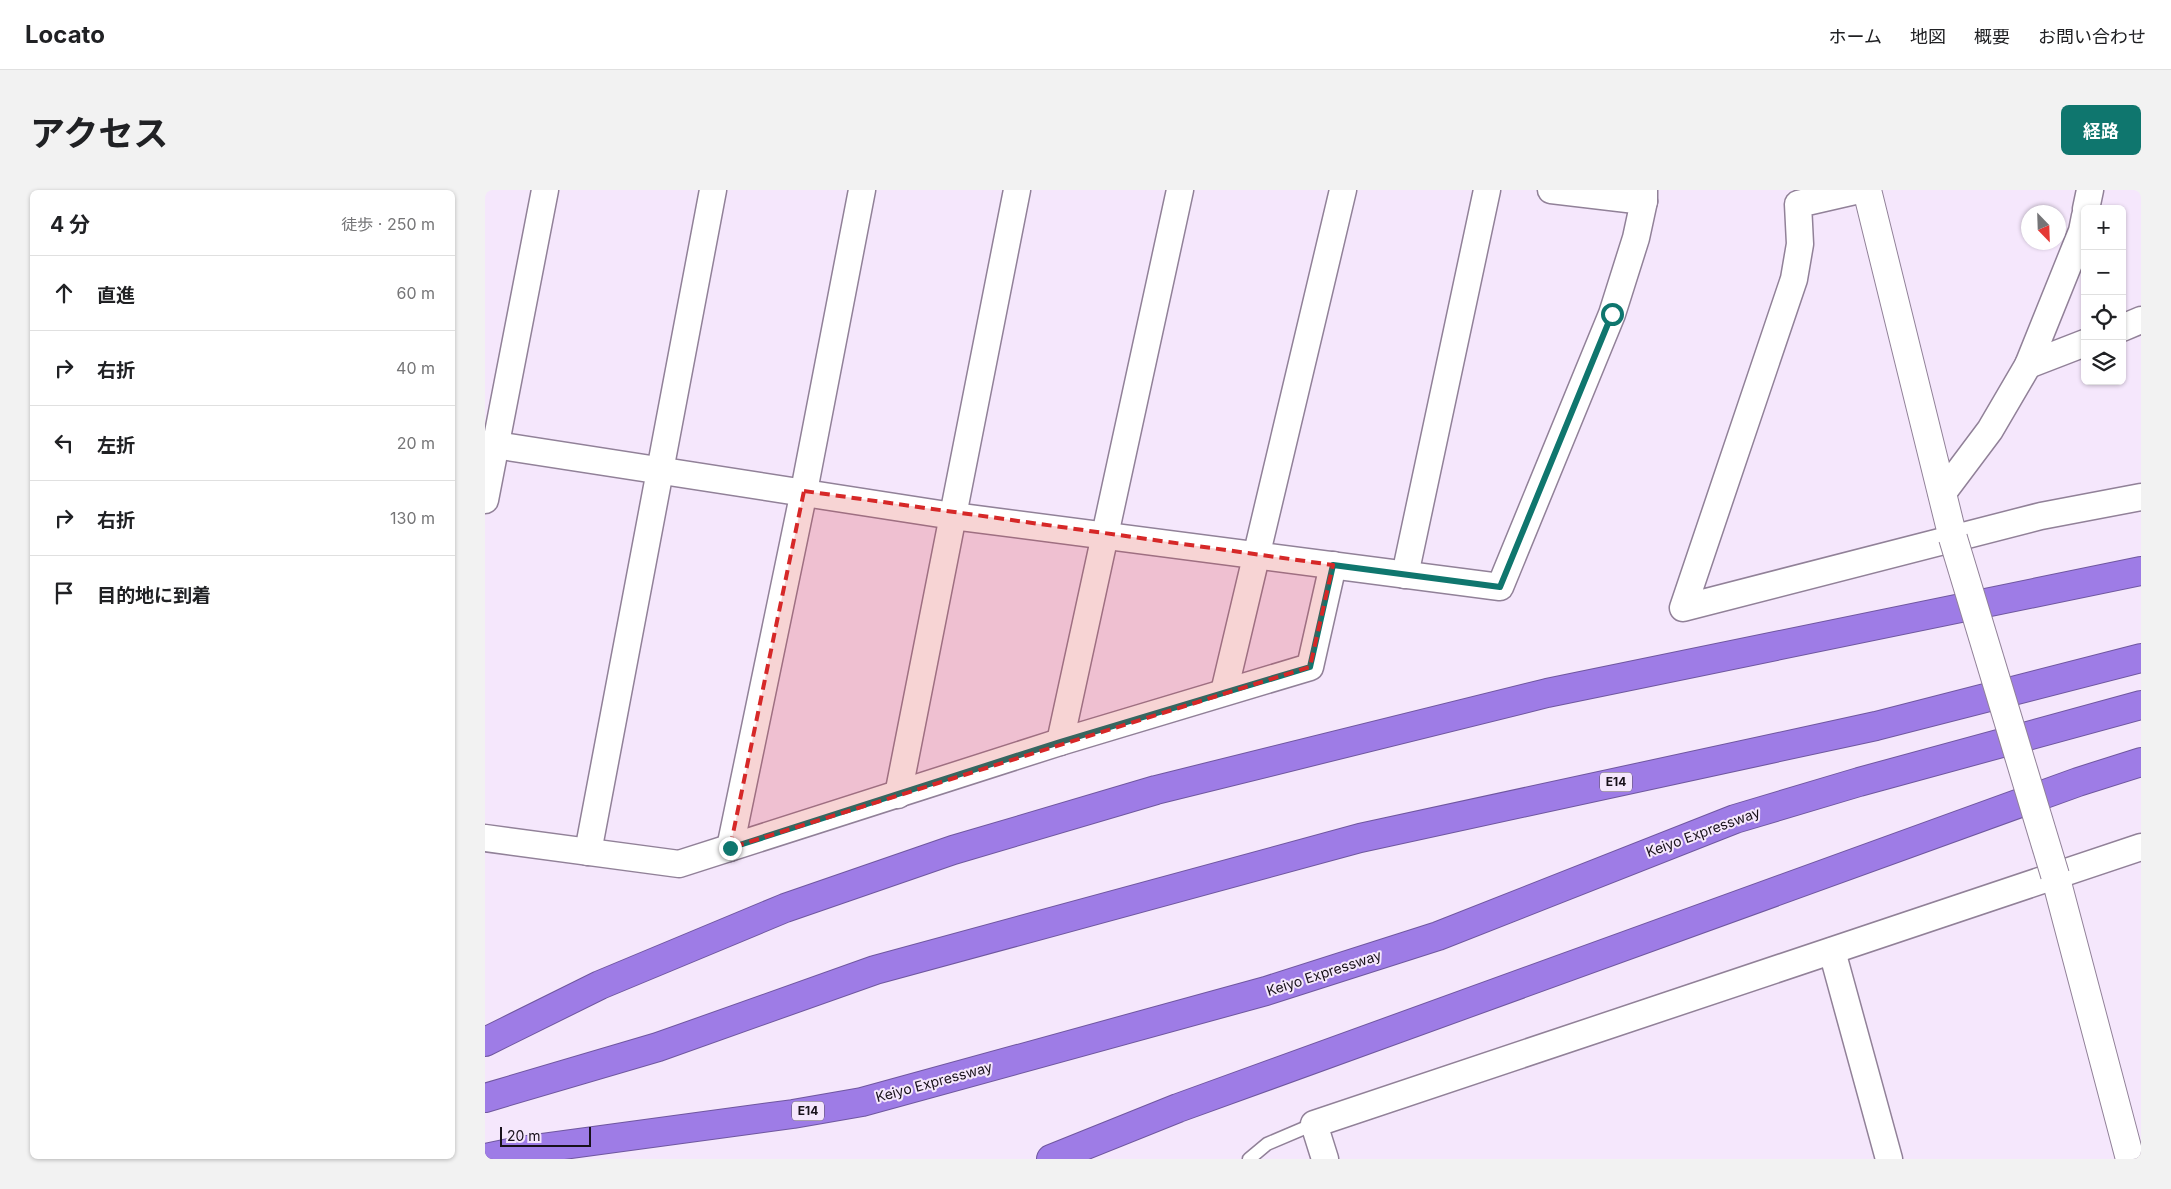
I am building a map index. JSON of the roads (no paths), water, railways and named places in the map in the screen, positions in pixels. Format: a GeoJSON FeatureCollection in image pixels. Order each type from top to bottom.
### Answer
{"type":"FeatureCollection","features":[{"type":"Feature","properties":{"kind":"highway"},"geometry":{"type":"LineString","coordinates":[[485,1042],[600,985],[785,908],[953,850],[1156,790],[1547,693],[2141,571]]}},
{"type":"Feature","properties":{"kind":"highway","name":"E14"},"geometry":{"type":"LineString","coordinates":[[485,1098],[658,1047],[875,970],[1360,838],[1876,726],[2141,658]]}},
{"type":"Feature","properties":{"kind":"highway","name":"Keiyo Expressway"},"geometry":{"type":"LineString","coordinates":[[485,1158],[519,1151],[793,1114],[861,1102],[1114,1033],[1266,991],[1438,936],[1735,819],[1859,782],[2141,706]]}},
{"type":"Feature","properties":{"kind":"highway"},"geometry":{"type":"LineString","coordinates":[[1051,1159],[1215,1095],[2078,782],[2141,762]]}},
{"type":"Feature","properties":{"kind":"street"},"geometry":{"type":"LineString","coordinates":[[485,500],[545,190]]}},
{"type":"Feature","properties":{"kind":"street"},"geometry":{"type":"LineString","coordinates":[[588,852],[713,190]]}},
{"type":"Feature","properties":{"kind":"street"},"geometry":{"type":"LineString","coordinates":[[730,848],[804,491],[862,190]]}},
{"type":"Feature","properties":{"kind":"street"},"geometry":{"type":"LineString","coordinates":[[897,795],[1017,190]]}},
{"type":"Feature","properties":{"kind":"street"},"geometry":{"type":"LineString","coordinates":[[1060,742],[1180,190]]}},
{"type":"Feature","properties":{"kind":"street"},"geometry":{"type":"LineString","coordinates":[[1224,692],[1343,190]]}},
{"type":"Feature","properties":{"kind":"street"},"geometry":{"type":"LineString","coordinates":[[1405,574],[1487,190]]}},
{"type":"Feature","properties":{"kind":"street"},"geometry":{"type":"LineString","coordinates":[[495,446],[804,491],[953,516],[1500,587],[1612,314],[1636,238],[1644,195],[1551,190]]}},
{"type":"Feature","properties":{"kind":"street"},"geometry":{"type":"LineString","coordinates":[[1859,190],[1798,204],[1801,244],[1794,279],[1683,608],[2041,516],[2141,497]]}},
{"type":"Feature","properties":{"kind":"street"},"geometry":{"type":"LineString","coordinates":[[1867,190],[1953,538],[2055,875],[2130,1159]]}},
{"type":"Feature","properties":{"kind":"street"},"geometry":{"type":"LineString","coordinates":[[2087,205],[2090,190]]}},
{"type":"Feature","properties":{"kind":"street"},"geometry":{"type":"LineString","coordinates":[[1942,494],[1991,430],[2029,365],[2081,234]]}},
{"type":"Feature","properties":{"kind":"street"},"geometry":{"type":"LineString","coordinates":[[2126,326],[2141,320]]}},
{"type":"Feature","properties":{"kind":"street"},"geometry":{"type":"LineString","coordinates":[[2029,365],[2081,344]]}},
{"type":"Feature","properties":{"kind":"street"},"geometry":{"type":"LineString","coordinates":[[485,838],[679,864],[1060,742],[1310,667],[1333,565]]}},
{"type":"Feature","properties":{"kind":"street"},"geometry":{"type":"LineString","coordinates":[[1325,1159],[1314,1124],[2141,847]]}},
{"type":"Feature","properties":{"kind":"street"},"geometry":{"type":"LineString","coordinates":[[1832,951],[1882,1157]]}},
{"type":"Feature","properties":{"kind":"lane"},"geometry":{"type":"LineString","coordinates":[[1249,1159],[1267,1144],[1314,1124]]}}]}
